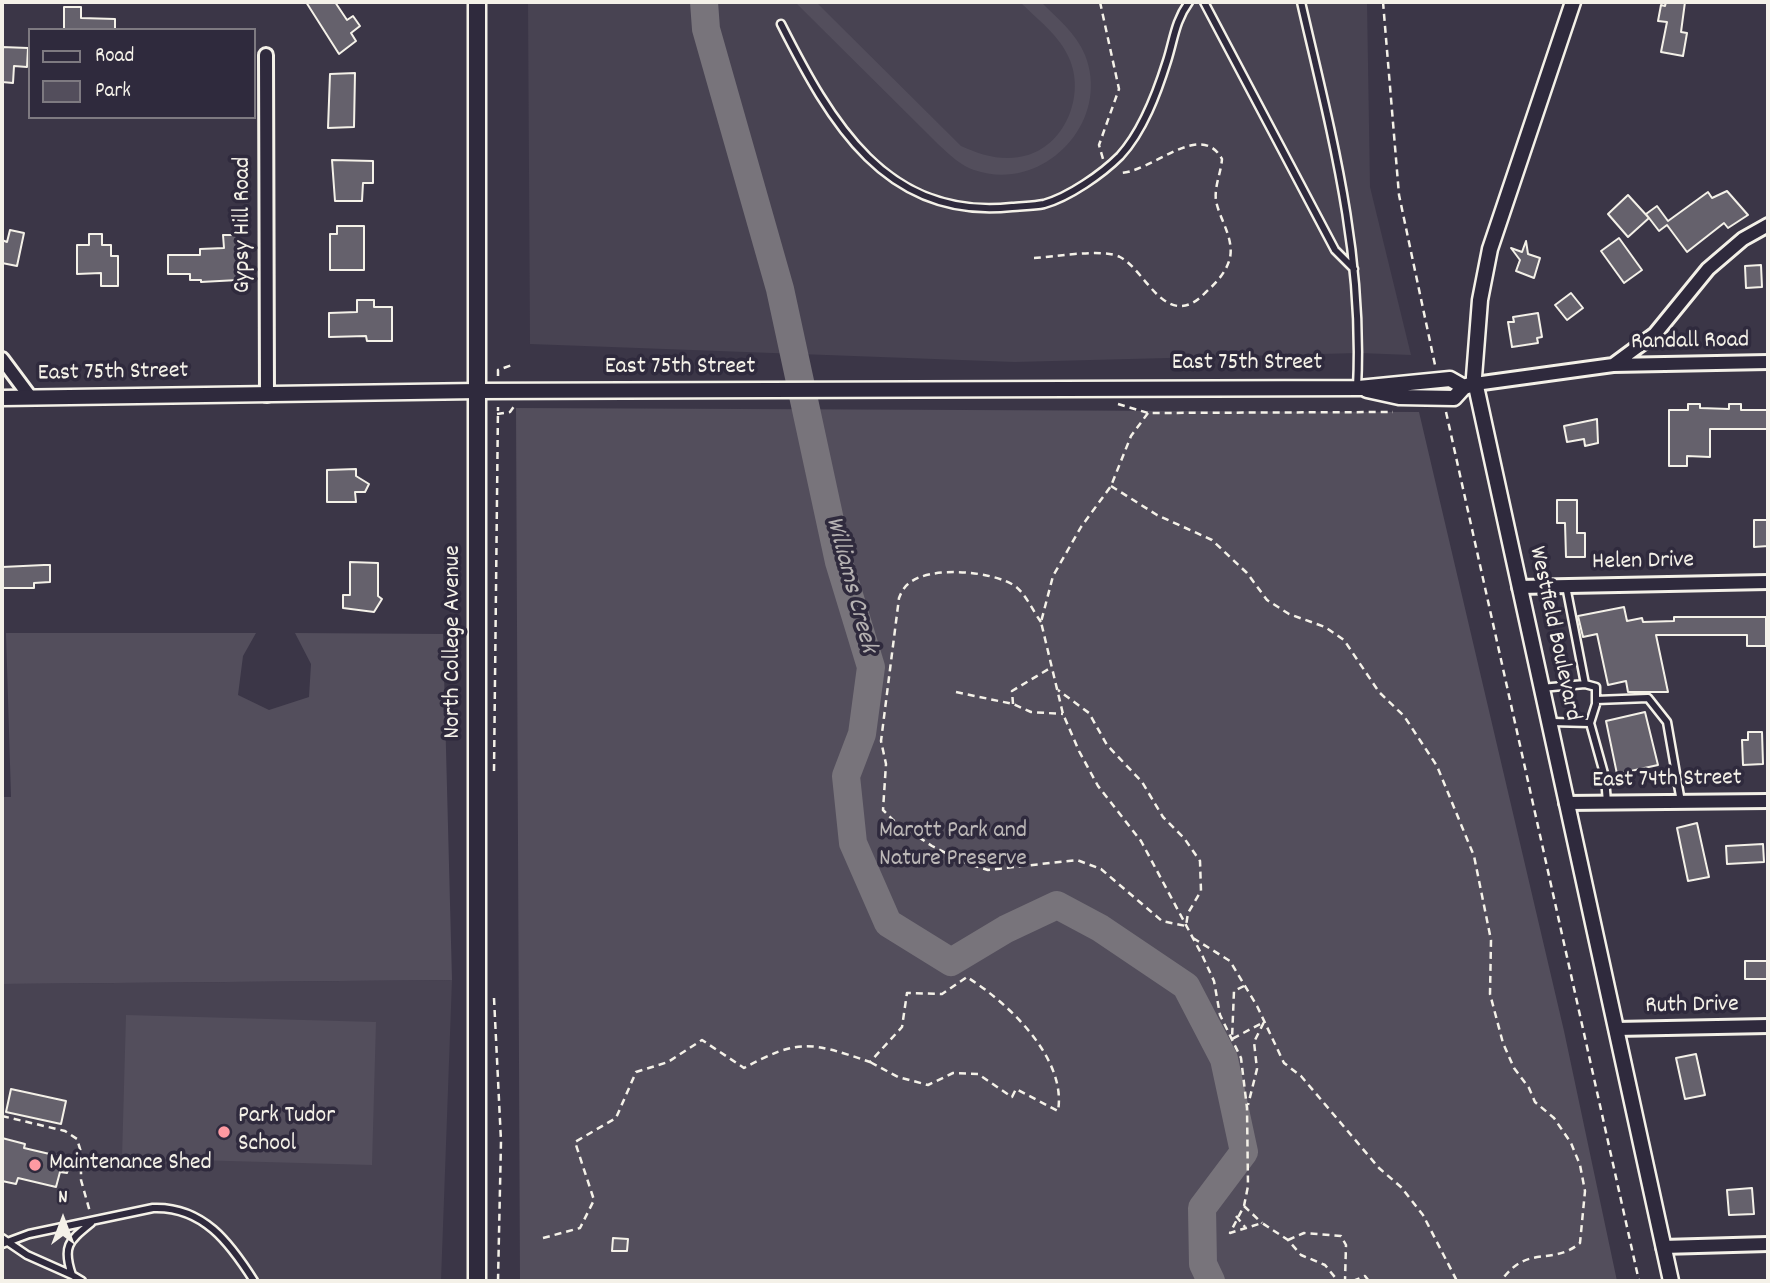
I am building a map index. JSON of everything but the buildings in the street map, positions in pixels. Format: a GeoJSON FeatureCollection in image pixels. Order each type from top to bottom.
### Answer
{"type":"FeatureCollection","features":[{"type":"Feature","properties":{"kind":"main road","name":"North College Avenue"},"geometry":{"type":"LineString","coordinates":[[477,2],[477,1281]]}},
{"type":"Feature","properties":{"kind":"street","name":"Westfield Boulevard"},"geometry":{"type":"LineString","coordinates":[[1573,2],[1490,249],[1469,385],[1519,587],[1671,1281]]}},
{"type":"Feature","properties":{"kind":"street","name":"Gypsy Hill Road"},"geometry":{"type":"LineString","coordinates":[[265,55],[267,395]]}},
{"type":"Feature","properties":{"kind":"street","name":"East 75th Street"},"geometry":{"type":"LineString","coordinates":[[2,398],[477,391],[1358,388],[1450,379],[1469,385],[1613,365],[1662,327],[1688,290],[1708,268],[1743,239],[1768,225]]}},
{"type":"Feature","properties":{"kind":"street"},"geometry":{"type":"LineString","coordinates":[[2,359],[31,398]]}},
{"type":"Feature","properties":{"kind":"street","name":"Randall Road"},"geometry":{"type":"LineString","coordinates":[[1613,365],[1768,362]]}},
{"type":"Feature","properties":{"kind":"street","name":"Helen Drive"},"geometry":{"type":"LineString","coordinates":[[1519,587],[1768,582]]}},
{"type":"Feature","properties":{"kind":"street","name":"East 74th Street"},"geometry":{"type":"LineString","coordinates":[[1566,803],[1768,801]]}},
{"type":"Feature","properties":{"kind":"street","name":"Ruth Drive"},"geometry":{"type":"LineString","coordinates":[[1616,1029],[1768,1026]]}},
{"type":"Feature","properties":{"kind":"street"},"geometry":{"type":"LineString","coordinates":[[1664,1247],[1768,1244]]}},
{"type":"Feature","properties":{"kind":"lane"},"geometry":{"type":"LineString","coordinates":[[781,24],[834,120],[862,155],[903,188],[941,202],[986,210],[1045,204],[1085,183],[1120,156],[1139,128],[1168,60],[1178,17],[1189,2]]}},
{"type":"Feature","properties":{"kind":"lane"},"geometry":{"type":"LineString","coordinates":[[1204,2],[1335,250],[1354,269]]}},
{"type":"Feature","properties":{"kind":"lane"},"geometry":{"type":"LineString","coordinates":[[1301,2],[1351,231],[1360,336],[1358,388]]}},
{"type":"Feature","properties":{"kind":"lane"},"geometry":{"type":"LineString","coordinates":[[1566,586],[1585,684]]}},
{"type":"Feature","properties":{"kind":"lane"},"geometry":{"type":"LineString","coordinates":[[1541,688],[1585,684],[1596,687],[1596,700],[1590,723],[1605,777],[1607,803]]}},
{"type":"Feature","properties":{"kind":"lane"},"geometry":{"type":"LineString","coordinates":[[1596,700],[1648,698],[1659,710],[1667,722],[1681,802]]}},
{"type":"Feature","properties":{"kind":"lane"},"geometry":{"type":"LineString","coordinates":[[1548,722],[1590,723]]}},
{"type":"Feature","properties":{"kind":"lane"},"geometry":{"type":"LineString","coordinates":[[3,1241],[153,1208],[171,1207],[219,1231],[254,1281]]}},
{"type":"Feature","properties":{"kind":"lane"},"geometry":{"type":"LineString","coordinates":[[72,1275],[66,1258],[71,1240],[93,1222]]}},
{"type":"Feature","properties":{"kind":"lane"},"geometry":{"type":"LineString","coordinates":[[3,1241],[82,1281]]}},
{"type":"Feature","properties":{"kind":"path"},"geometry":{"type":"LineString","coordinates":[[1034,258],[1108,253],[1122,257],[1157,297],[1169,303],[1184,304],[1200,298],[1223,276],[1231,248],[1216,202],[1215,188],[1222,159],[1216,148],[1204,144],[1187,145],[1129,173],[1115,172],[1101,156],[1099,145],[1119,89],[1100,2]]}},
{"type":"Feature","properties":{"kind":"path"},"geometry":{"type":"LineString","coordinates":[[1383,2],[1399,195],[1436,370]]}},
{"type":"Feature","properties":{"kind":"path"},"geometry":{"type":"LineString","coordinates":[[498,370],[512,365]]}},
{"type":"Feature","properties":{"kind":"path"},"geometry":{"type":"LineString","coordinates":[[494,776],[498,414],[510,412],[518,401]]}},
{"type":"Feature","properties":{"kind":"path"},"geometry":{"type":"LineString","coordinates":[[1115,404],[1148,414],[1393,412]]}},
{"type":"Feature","properties":{"kind":"path"},"geometry":{"type":"LineString","coordinates":[[1446,412],[1639,1281]]}},
{"type":"Feature","properties":{"kind":"path"},"geometry":{"type":"LineString","coordinates":[[1041,622],[1053,576],[1081,527],[1111,486],[1131,436],[1148,414]]}},
{"type":"Feature","properties":{"kind":"path"},"geometry":{"type":"LineString","coordinates":[[1111,486],[1157,515],[1212,540],[1247,573],[1267,600],[1289,614],[1325,627],[1344,640],[1379,692],[1404,716],[1437,766],[1472,848],[1491,940],[1490,994],[1503,1043],[1535,1102],[1554,1118],[1571,1143],[1585,1191],[1580,1244],[1572,1250],[1533,1256],[1514,1264],[1501,1281]]}},
{"type":"Feature","properties":{"kind":"path"},"geometry":{"type":"LineString","coordinates":[[1186,926],[1162,920],[1101,869],[1077,860],[989,870],[968,864],[932,846],[892,820],[883,810],[886,764],[881,741],[899,597],[908,584],[923,576],[954,571],[1004,580],[1017,587],[1041,622],[1063,714],[1098,786],[1140,841],[1186,926],[1214,981],[1220,1015],[1233,1039],[1245,1072],[1248,1186],[1244,1206],[1236,1216],[1230,1233],[1262,1223]]}},
{"type":"Feature","properties":{"kind":"path"},"geometry":{"type":"LineString","coordinates":[[1013,704],[1012,691],[1052,667]]}},
{"type":"Feature","properties":{"kind":"path"},"geometry":{"type":"LineString","coordinates":[[1058,689],[1088,713],[1107,745],[1142,782],[1163,817],[1184,838],[1200,861],[1201,891],[1188,914],[1186,926]]}},
{"type":"Feature","properties":{"kind":"path"},"geometry":{"type":"LineString","coordinates":[[956,692],[1013,704],[1031,712],[1063,714]]}},
{"type":"Feature","properties":{"kind":"path"},"geometry":{"type":"LineString","coordinates":[[1192,938],[1230,961],[1284,1063],[1301,1076],[1322,1105],[1401,1187],[1423,1215],[1438,1250],[1458,1280]]}},
{"type":"Feature","properties":{"kind":"path"},"geometry":{"type":"LineString","coordinates":[[543,1238],[580,1228],[594,1199],[575,1142],[616,1118],[636,1072],[668,1062],[702,1040],[744,1068],[780,1049],[813,1045],[870,1062],[898,1077],[928,1085],[953,1073],[978,1074],[1012,1097],[1016,1089],[1058,1111],[1061,1092],[1047,1055],[998,997],[967,977],[942,994],[907,993],[902,1027],[870,1062]]}},
{"type":"Feature","properties":{"kind":"path"},"geometry":{"type":"LineString","coordinates":[[1233,1039],[1234,991],[1244,986]]}},
{"type":"Feature","properties":{"kind":"path"},"geometry":{"type":"LineString","coordinates":[[492,988],[501,1141],[498,1281]]}},
{"type":"Feature","properties":{"kind":"path"},"geometry":{"type":"LineString","coordinates":[[1233,1039],[1264,1022]]}},
{"type":"Feature","properties":{"kind":"path"},"geometry":{"type":"LineString","coordinates":[[1247,1108],[1257,1069],[1254,1042],[1264,1022]]}},
{"type":"Feature","properties":{"kind":"path"},"geometry":{"type":"LineString","coordinates":[[2,1116],[65,1131],[76,1139],[81,1152],[81,1180],[93,1222]]}},
{"type":"Feature","properties":{"kind":"path"},"geometry":{"type":"LineString","coordinates":[[1244,1206],[1262,1223],[1288,1240],[1301,1255],[1325,1265],[1338,1281]]}},
{"type":"Feature","properties":{"kind":"path"},"geometry":{"type":"LineString","coordinates":[[1236,1216],[1245,1227]]}},
{"type":"Feature","properties":{"kind":"path"},"geometry":{"type":"LineString","coordinates":[[1288,1240],[1304,1233],[1341,1236],[1345,1240],[1345,1281]]}},
{"type":"Feature","properties":{"kind":"path"},"geometry":{"type":"LineString","coordinates":[[1353,1281],[1365,1276],[1369,1281]]}},
{"type":"Feature","properties":{"kind":"shaded area"},"geometry":{"type":"Polygon","coordinates":[[[528,2],[1367,2],[1370,187],[1411,355],[1359,353],[1015,362],[530,344],[528,2]]]}},
{"type":"Feature","properties":{"kind":"shaded area","name":"Park Tudor School"},"geometry":{"type":"Polygon","coordinates":[[[452,980],[441,1281],[2,1281],[2,984],[452,980]]]}},
{"type":"Feature","properties":{"kind":"green space"},"geometry":{"type":"Polygon","coordinates":[[[795,2],[816,2],[961,146],[994,157],[1011,158],[1042,149],[1053,140],[1069,115],[1073,101],[1073,72],[1065,50],[1020,2],[1041,2],[1066,26],[1085,55],[1091,80],[1089,105],[1080,128],[1065,147],[1046,162],[1024,172],[999,175],[974,170],[960,163],[939,145],[795,2]]]}},
{"type":"Feature","properties":{"kind":"green space","name":"Marott Park and Nature Preserve"},"geometry":{"type":"Polygon","coordinates":[[[516,408],[1419,412],[1564,1031],[1617,1281],[520,1281],[516,408]]]}},
{"type":"Feature","properties":{"kind":"green space"},"geometry":{"type":"Polygon","coordinates":[[[6,633],[256,633],[243,656],[238,695],[269,710],[309,697],[311,664],[295,633],[443,634],[452,980],[2,984],[2,797],[11,797],[6,633]]]}},
{"type":"Feature","properties":{"kind":"green space"},"geometry":{"type":"Polygon","coordinates":[[[126,1015],[376,1022],[372,1165],[122,1158],[126,1015]]]}},
{"type":"Feature","properties":{"kind":"waterway","name":"Williams Creek"},"geometry":{"type":"LineString","coordinates":[[704,2],[706,29],[780,289],[839,562],[871,667],[862,734],[846,776],[853,843],[888,923],[951,962],[1006,929],[1057,905],[1100,928],[1186,986],[1224,1059],[1244,1152],[1202,1208],[1203,1264],[1211,1281]]}},
{"type":"Feature","properties":{"kind":"place","name":"Park Tudor School"},"geometry":{"type":"Point","coordinates":[224,1132]}},
{"type":"Feature","properties":{"kind":"place","name":"Maintenance Shed"},"geometry":{"type":"Point","coordinates":[35,1165]}}]}
